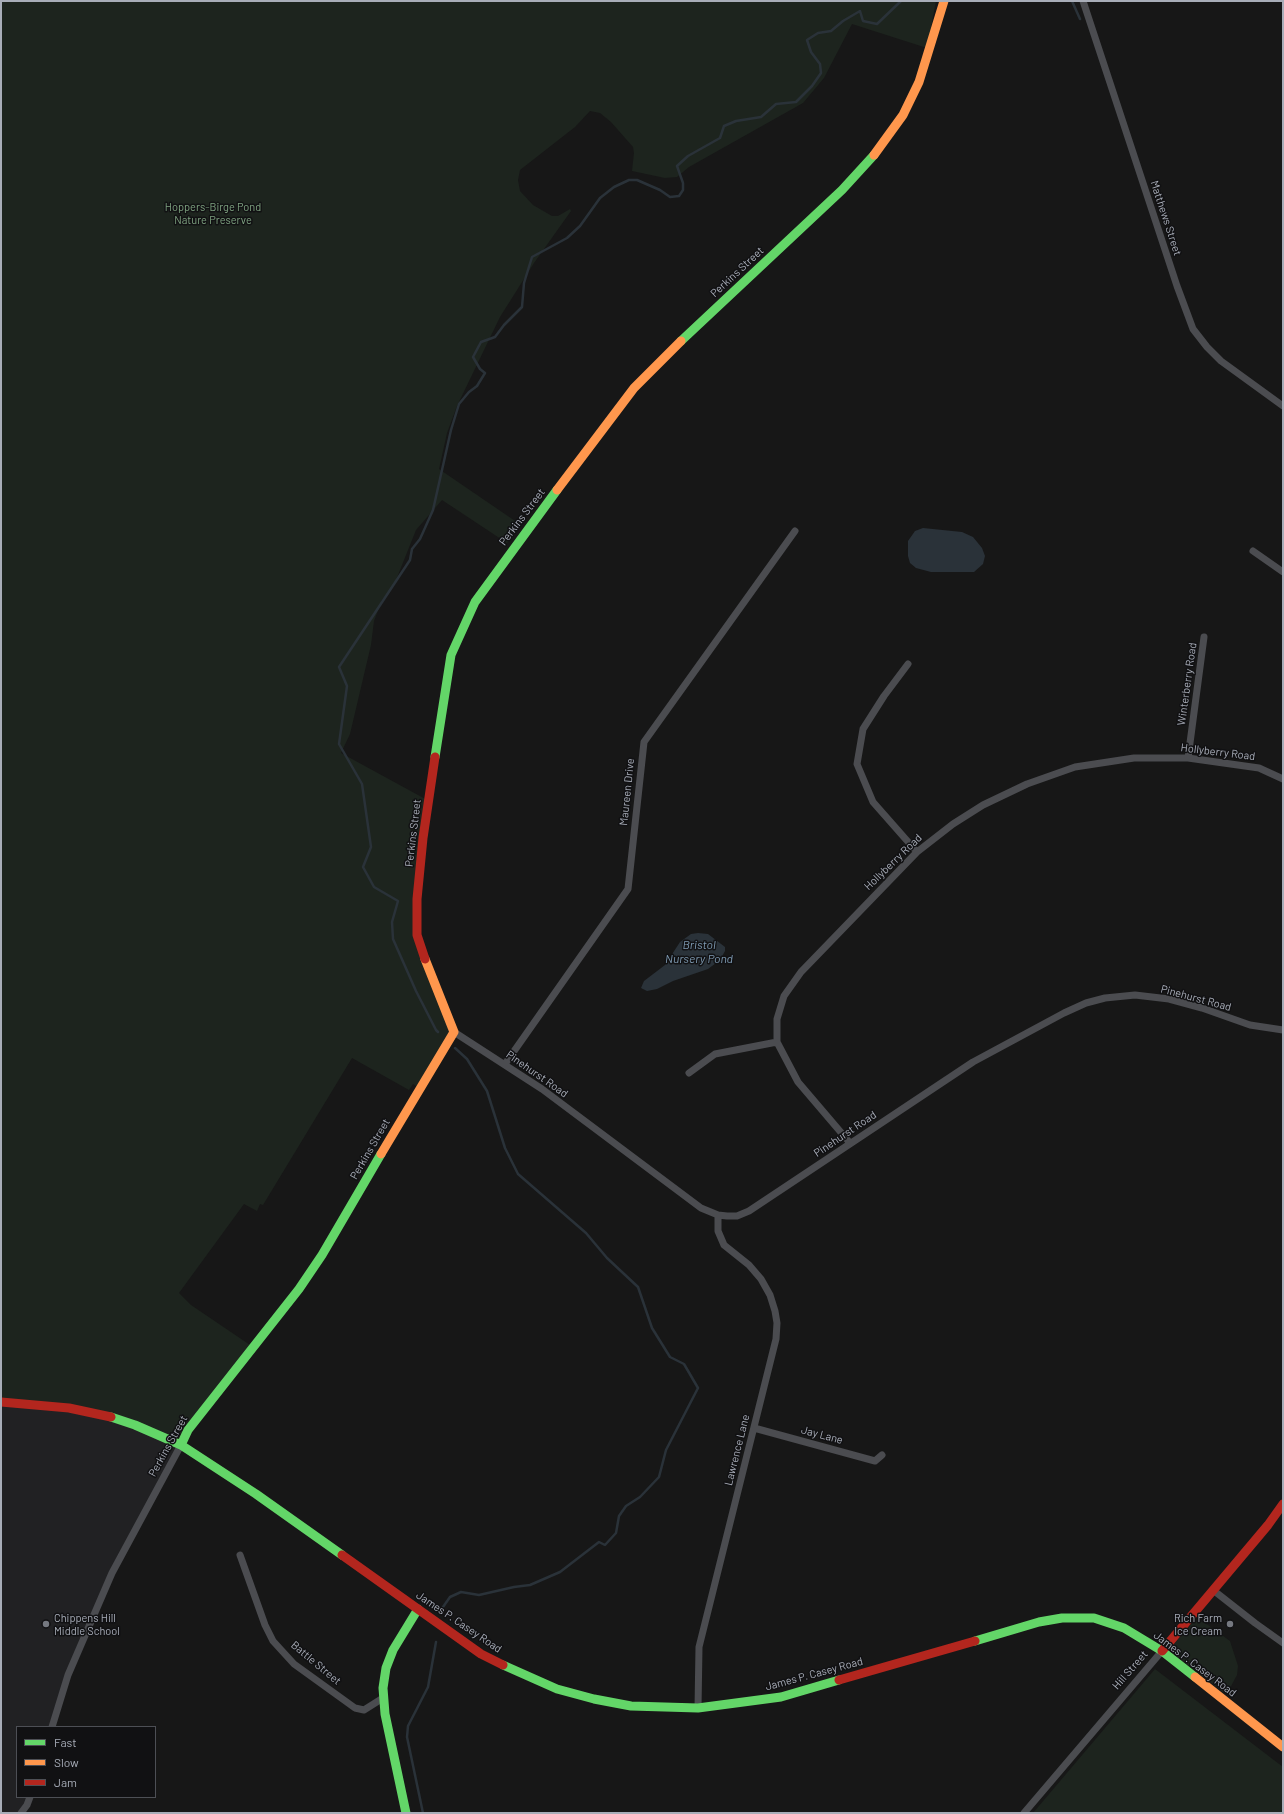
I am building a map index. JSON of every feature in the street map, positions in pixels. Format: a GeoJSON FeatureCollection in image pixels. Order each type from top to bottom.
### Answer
{"type":"FeatureCollection","features":[{"type":"Feature","properties":{"kind":"street","name":"Perkins Street"},"geometry":{"type":"LineString","coordinates":[[52,1726],[68,1675],[112,1573],[188,1430],[299,1289],[322,1256],[419,1088],[454,1032],[427,967],[417,935],[417,899],[423,838],[451,655],[475,602],[500,566],[634,388],[680,342],[816,215],[861,171],[881,148],[903,115],[919,82],[944,1]]}},
{"type":"Feature","properties":{"kind":"street","name":"Matthews Street"},"geometry":{"type":"LineString","coordinates":[[1083,1],[1176,286],[1193,329],[1206,347],[1221,361],[1283,406]]}},
{"type":"Feature","properties":{"kind":"street","name":"Maureen Drive"},"geometry":{"type":"LineString","coordinates":[[505,1064],[628,889],[644,742],[795,531]]}},
{"type":"Feature","properties":{"kind":"street"},"geometry":{"type":"LineString","coordinates":[[1253,550],[1283,572]]}},
{"type":"Feature","properties":{"kind":"street","name":"Winterberry Road"},"geometry":{"type":"LineString","coordinates":[[1188,758],[1204,637]]}},
{"type":"Feature","properties":{"kind":"street"},"geometry":{"type":"LineString","coordinates":[[908,664],[884,696],[864,729],[857,764],[873,802],[917,852]]}},
{"type":"Feature","properties":{"kind":"street","name":"Hollyberry Road"},"geometry":{"type":"LineString","coordinates":[[850,1143],[798,1082],[777,1042],[777,1019],[784,996],[801,972],[917,852],[953,824],[983,806],[1028,784],[1075,767],[1134,758],[1188,758],[1259,768],[1283,779]]}},
{"type":"Feature","properties":{"kind":"street","name":"Pinehurst Road"},"geometry":{"type":"LineString","coordinates":[[454,1032],[505,1064],[570,1109],[701,1208],[718,1215],[737,1216],[749,1211],[973,1062],[1064,1013],[1086,1003],[1105,998],[1135,995],[1169,999],[1202,1008],[1250,1025],[1283,1030]]}},
{"type":"Feature","properties":{"kind":"street"},"geometry":{"type":"LineString","coordinates":[[689,1073],[715,1054],[777,1042]]}},
{"type":"Feature","properties":{"kind":"street","name":"Lawrence Lane"},"geometry":{"type":"LineString","coordinates":[[698,1708],[698,1647],[776,1339],[775,1310],[770,1295],[761,1279],[748,1265],[724,1245],[718,1231],[718,1215]]}},
{"type":"Feature","properties":{"kind":"street","name":"James P. Casey Road"},"geometry":{"type":"LineString","coordinates":[[1,1402],[62,1407],[104,1415],[135,1425],[181,1445],[256,1494],[482,1654],[517,1672],[558,1689],[594,1699],[631,1706],[698,1708],[781,1697],[988,1636],[1062,1618],[1094,1618],[1124,1628],[1162,1651],[1283,1747]]}},
{"type":"Feature","properties":{"kind":"street","name":"Jay Lane"},"geometry":{"type":"LineString","coordinates":[[754,1428],[875,1461],[882,1455]]}},
{"type":"Feature","properties":{"kind":"street","name":"Hill Street"},"geometry":{"type":"LineString","coordinates":[[1024,1813],[1268,1525],[1283,1504]]}},
{"type":"Feature","properties":{"kind":"street","name":"Battle Street"},"geometry":{"type":"LineString","coordinates":[[240,1555],[265,1625],[273,1641],[294,1664],[355,1708],[364,1710],[383,1698]]}},
{"type":"Feature","properties":{"kind":"street"},"geometry":{"type":"LineString","coordinates":[[1213,1590],[1255,1624],[1283,1643]]}},
{"type":"Feature","properties":{"kind":"street"},"geometry":{"type":"LineString","coordinates":[[406,1813],[383,1698],[384,1679],[389,1658],[397,1641],[418,1610]]}},
{"type":"Feature","properties":{"kind":"street"},"geometry":{"type":"LineString","coordinates":[[21,1813],[27,1805],[30,1798]]}},
{"type":"Feature","properties":{"kind":"shaded area","name":"Chippens Hill Middle School"},"geometry":{"type":"Polygon","coordinates":[[[1,1402],[104,1415],[181,1445],[112,1573],[68,1675],[52,1726],[16,1726],[16,1798],[29,1798],[21,1813],[1,1813],[1,1402]]]}},
{"type":"Feature","properties":{"kind":"green space","name":"Hoppers-Birge Pond Nature Preserve"},"geometry":{"type":"Polygon","coordinates":[[[1,1],[936,1],[927,48],[852,24],[824,78],[803,103],[689,167],[677,177],[665,178],[632,171],[634,153],[633,147],[611,122],[600,113],[590,111],[575,127],[520,170],[518,180],[520,191],[533,205],[552,216],[558,216],[570,209],[571,211],[534,263],[500,317],[457,406],[447,433],[439,469],[521,525],[507,543],[442,500],[416,530],[394,585],[382,600],[374,621],[371,645],[350,734],[341,753],[429,801],[417,935],[454,1032],[419,1088],[413,1084],[409,1090],[352,1058],[263,1205],[260,1204],[257,1211],[244,1204],[179,1293],[191,1305],[253,1347],[181,1445],[120,1420],[1,1402],[1,1]]]}},
{"type":"Feature","properties":{"kind":"green space"},"geometry":{"type":"Polygon","coordinates":[[[1193,1622],[1202,1622],[1208,1625],[1230,1641],[1238,1666],[1237,1675],[1230,1688],[1223,1692],[1177,1657],[1174,1650],[1174,1644],[1193,1622]]]}},
{"type":"Feature","properties":{"kind":"green space"},"geometry":{"type":"Polygon","coordinates":[[[1155,1669],[1283,1767],[1283,1813],[1033,1813],[1155,1669]]]}},
{"type":"Feature","properties":{"kind":"water"},"geometry":{"type":"Polygon","coordinates":[[[923,528],[962,532],[973,537],[982,548],[985,556],[983,564],[974,572],[931,572],[916,568],[910,563],[908,556],[908,541],[915,531],[923,528]]]}},
{"type":"Feature","properties":{"kind":"water","name":"Bristol Nursery Pond"},"geometry":{"type":"Polygon","coordinates":[[[691,934],[708,934],[725,947],[725,951],[720,960],[708,969],[673,981],[657,989],[647,991],[641,988],[644,981],[665,965],[680,942],[691,934]]]}},
{"type":"Feature","properties":{"kind":"waterway"},"geometry":{"type":"LineString","coordinates":[[438,1032],[416,991],[393,939],[392,922],[398,901],[374,887],[363,867],[371,847],[362,784],[339,744],[347,686],[339,667],[410,560],[412,549],[420,539],[433,510],[451,430],[459,404],[469,392],[477,386],[485,373],[480,369],[473,357],[481,342],[495,337],[504,325],[522,307],[524,283],[532,257],[567,238],[580,226],[600,198],[614,187],[629,180],[637,180],[660,190],[670,197],[679,196],[683,190],[683,183],[677,166],[688,156],[720,138],[724,126],[736,121],[761,117],[776,104],[796,102],[812,86],[821,73],[820,64],[811,52],[807,40],[818,33],[831,31],[843,21],[860,11],[863,21],[877,24],[901,1]]}},
{"type":"Feature","properties":{"kind":"waterway"},"geometry":{"type":"LineString","coordinates":[[1072,1],[1080,19]]}},
{"type":"Feature","properties":{"kind":"waterway"},"geometry":{"type":"LineString","coordinates":[[443,1607],[450,1597],[461,1592],[479,1595],[530,1585],[560,1572],[599,1542],[605,1545],[616,1533],[619,1516],[626,1506],[640,1497],[659,1477],[666,1450],[698,1388],[684,1364],[670,1357],[652,1328],[638,1287],[607,1258],[586,1233],[518,1174],[505,1148],[487,1091],[467,1059],[455,1048]]}},
{"type":"Feature","properties":{"kind":"waterway"},"geometry":{"type":"LineString","coordinates":[[423,1813],[407,1737],[408,1726],[428,1687],[436,1642]]}},
{"type":"Feature","properties":{"kind":"traffic: fast"},"geometry":{"type":"LineString","coordinates":[[681,341],[842,190],[874,155]]}},
{"type":"Feature","properties":{"kind":"traffic: fast"},"geometry":{"type":"LineString","coordinates":[[435,757],[451,655],[475,602],[557,490]]}},
{"type":"Feature","properties":{"kind":"traffic: fast"},"geometry":{"type":"LineString","coordinates":[[181,1445],[188,1430],[299,1289],[322,1255],[381,1154]]}},
{"type":"Feature","properties":{"kind":"traffic: fast"},"geometry":{"type":"LineString","coordinates":[[111,1417],[135,1425],[181,1445],[256,1494],[342,1555]]}},
{"type":"Feature","properties":{"kind":"traffic: fast"},"geometry":{"type":"LineString","coordinates":[[406,1813],[385,1714],[383,1688],[386,1668],[393,1650],[418,1609]]}},
{"type":"Feature","properties":{"kind":"traffic: fast"},"geometry":{"type":"LineString","coordinates":[[975,1641],[1039,1622],[1062,1618],[1094,1618],[1124,1628],[1162,1651],[1195,1677]]}},
{"type":"Feature","properties":{"kind":"traffic: fast"},"geometry":{"type":"LineString","coordinates":[[503,1665],[557,1689],[594,1699],[631,1706],[698,1708],[781,1697],[839,1680]]}},
{"type":"Feature","properties":{"kind":"traffic: slow"},"geometry":{"type":"LineString","coordinates":[[874,155],[903,115],[919,82],[944,1]]}},
{"type":"Feature","properties":{"kind":"traffic: slow"},"geometry":{"type":"LineString","coordinates":[[557,490],[634,388],[681,341]]}},
{"type":"Feature","properties":{"kind":"traffic: slow"},"geometry":{"type":"LineString","coordinates":[[381,1154],[454,1032],[425,959]]}},
{"type":"Feature","properties":{"kind":"traffic: slow"},"geometry":{"type":"LineString","coordinates":[[1195,1677],[1283,1747]]}},
{"type":"Feature","properties":{"kind":"traffic: jam"},"geometry":{"type":"LineString","coordinates":[[425,959],[417,935],[417,899],[423,838],[435,757]]}},
{"type":"Feature","properties":{"kind":"traffic: jam"},"geometry":{"type":"LineString","coordinates":[[1,1402],[69,1408],[111,1417]]}},
{"type":"Feature","properties":{"kind":"traffic: jam"},"geometry":{"type":"LineString","coordinates":[[1162,1651],[1268,1525],[1283,1504]]}},
{"type":"Feature","properties":{"kind":"traffic: jam"},"geometry":{"type":"LineString","coordinates":[[342,1555],[481,1654],[503,1665]]}},
{"type":"Feature","properties":{"kind":"traffic: jam"},"geometry":{"type":"LineString","coordinates":[[839,1680],[975,1641]]}},
{"type":"Feature","properties":{"kind":"place","name":"Chippens Hill Middle School"},"geometry":{"type":"Point","coordinates":[46,1624]}},
{"type":"Feature","properties":{"kind":"place","name":"Rich Farm Ice Cream"},"geometry":{"type":"Point","coordinates":[1230,1624]}}]}
